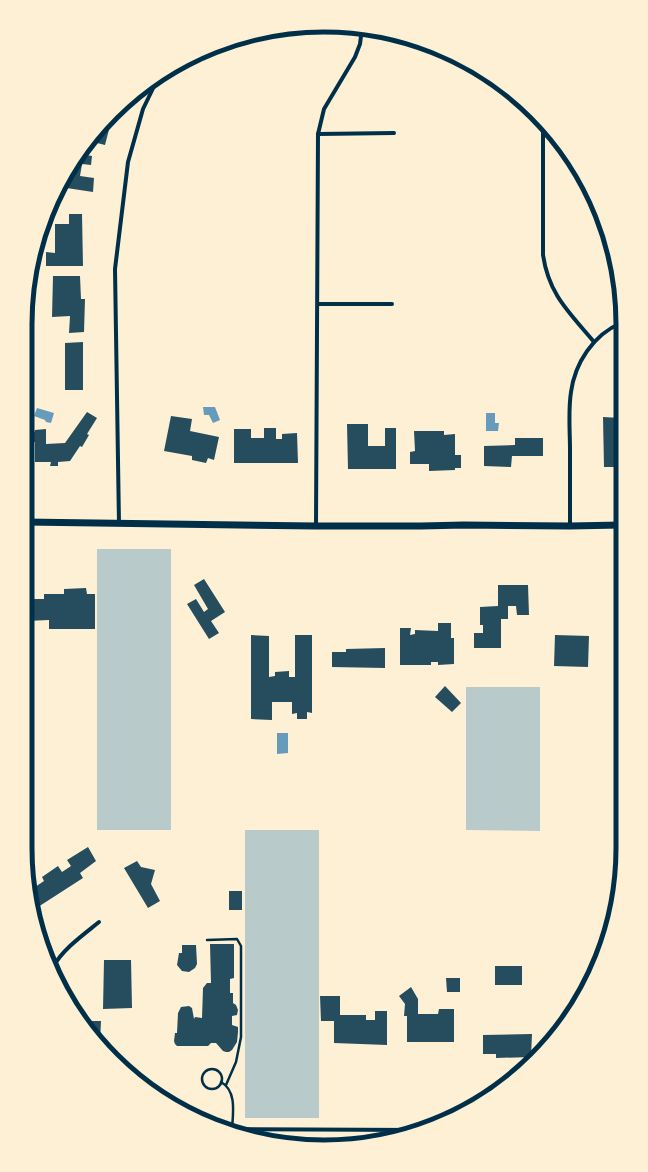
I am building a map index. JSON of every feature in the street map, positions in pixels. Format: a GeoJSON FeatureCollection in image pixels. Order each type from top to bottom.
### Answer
{"type":"FeatureCollection","features":[{"type":"Feature","properties":{"kind":"street"},"geometry":{"type":"LineString","coordinates":[[316,526],[318,134],[324,109],[329,98],[355,57],[360,44],[361,34]]}},
{"type":"Feature","properties":{"kind":"street"},"geometry":{"type":"LineString","coordinates":[[119,524],[115,268],[128,162],[143,109],[154,87]]}},
{"type":"Feature","properties":{"kind":"street"},"geometry":{"type":"LineString","coordinates":[[543,130],[543,255],[545,268],[552,289],[594,342]]}},
{"type":"Feature","properties":{"kind":"street"},"geometry":{"type":"LineString","coordinates":[[318,134],[394,133]]}},
{"type":"Feature","properties":{"kind":"street"},"geometry":{"type":"LineString","coordinates":[[318,304],[392,304]]}},
{"type":"Feature","properties":{"kind":"street"},"geometry":{"type":"LineString","coordinates":[[570,526],[571,391],[578,366],[586,352],[606,331],[616,326]]}},
{"type":"Feature","properties":{"kind":"street"},"geometry":{"type":"LineString","coordinates":[[32,522],[316,526],[616,525]]}},
{"type":"Feature","properties":{"kind":"street"},"geometry":{"type":"LineString","coordinates":[[55,963],[72,945],[99,922]]}},
{"type":"Feature","properties":{"kind":"street"},"geometry":{"type":"LineString","coordinates":[[245,1129],[400,1130]]}},
{"type":"Feature","properties":{"kind":"lane"},"geometry":{"type":"LineString","coordinates":[[207,940],[236,939],[241,946],[241,1037],[236,1062],[226,1085]]}},
{"type":"Feature","properties":{"kind":"lane"},"geometry":{"type":"LineString","coordinates":[[209,1069],[215,1069],[221,1076],[221,1082],[216,1087],[210,1088],[204,1085],[201,1078],[202,1075],[209,1069]]}},
{"type":"Feature","properties":{"kind":"lane"},"geometry":{"type":"LineString","coordinates":[[221,1082],[226,1085],[232,1095],[231,1125]]}},
{"type":"Feature","properties":{"kind":"shaded area"},"geometry":{"type":"Polygon","coordinates":[[[97,549],[171,549],[171,830],[97,830],[97,549]]]}},
{"type":"Feature","properties":{"kind":"shaded area"},"geometry":{"type":"Polygon","coordinates":[[[466,687],[540,687],[540,831],[466,830],[466,687]]]}},
{"type":"Feature","properties":{"kind":"shaded area"},"geometry":{"type":"Polygon","coordinates":[[[245,830],[319,830],[319,1118],[245,1118],[245,830]]]}},
{"type":"Feature","properties":{"kind":"water"},"geometry":{"type":"Polygon","coordinates":[[[203,407],[215,407],[220,420],[213,423],[209,415],[204,415],[203,407]]]}},
{"type":"Feature","properties":{"kind":"water"},"geometry":{"type":"Polygon","coordinates":[[[37,408],[54,413],[51,423],[34,416],[37,408]]]}},
{"type":"Feature","properties":{"kind":"water"},"geometry":{"type":"Polygon","coordinates":[[[486,413],[495,413],[495,423],[499,423],[498,431],[486,431],[486,413]]]}},
{"type":"Feature","properties":{"kind":"water"},"geometry":{"type":"Polygon","coordinates":[[[277,733],[288,733],[288,753],[277,754],[277,733]]]}},
{"type":"Feature","properties":{"kind":"building"},"geometry":{"type":"Polygon","coordinates":[[[110,125],[105,145],[95,142],[110,125]]]}},
{"type":"Feature","properties":{"kind":"building"},"geometry":{"type":"Polygon","coordinates":[[[86,155],[92,156],[91,165],[82,164],[80,176],[94,178],[93,192],[66,188],[86,155]]]}},
{"type":"Feature","properties":{"kind":"building"},"geometry":{"type":"Polygon","coordinates":[[[69,214],[82,214],[83,266],[46,266],[46,252],[55,253],[55,224],[69,224],[69,214]]]}},
{"type":"Feature","properties":{"kind":"building"},"geometry":{"type":"Polygon","coordinates":[[[53,276],[80,276],[81,299],[85,299],[84,332],[69,333],[70,316],[52,317],[53,276]]]}},
{"type":"Feature","properties":{"kind":"building"},"geometry":{"type":"Polygon","coordinates":[[[83,342],[83,390],[65,390],[65,343],[83,342]]]}},
{"type":"Feature","properties":{"kind":"building"},"geometry":{"type":"Polygon","coordinates":[[[87,412],[97,418],[87,434],[89,435],[82,447],[80,446],[70,461],[58,462],[58,466],[50,466],[51,462],[35,462],[35,442],[32,442],[32,433],[34,433],[35,430],[46,429],[46,444],[65,443],[87,412]]]}},
{"type":"Feature","properties":{"kind":"building"},"geometry":{"type":"Polygon","coordinates":[[[171,416],[192,419],[190,431],[219,437],[214,460],[208,458],[206,463],[192,460],[192,456],[164,451],[171,416]]]}},
{"type":"Feature","properties":{"kind":"building"},"geometry":{"type":"Polygon","coordinates":[[[603,417],[616,418],[616,467],[604,467],[603,417]]]}},
{"type":"Feature","properties":{"kind":"building"},"geometry":{"type":"Polygon","coordinates":[[[347,424],[368,424],[368,446],[385,446],[385,428],[396,428],[396,469],[348,469],[347,424]]]}},
{"type":"Feature","properties":{"kind":"building"},"geometry":{"type":"Polygon","coordinates":[[[264,428],[276,428],[276,439],[282,439],[282,434],[297,433],[298,463],[234,463],[234,429],[251,429],[251,438],[264,438],[264,428]]]}},
{"type":"Feature","properties":{"kind":"building"},"geometry":{"type":"Polygon","coordinates":[[[414,431],[444,431],[444,435],[455,434],[455,455],[461,455],[461,468],[455,468],[455,470],[429,471],[429,464],[410,464],[410,452],[415,451],[414,431]]]}},
{"type":"Feature","properties":{"kind":"building"},"geometry":{"type":"Polygon","coordinates":[[[515,438],[543,438],[543,456],[512,456],[511,467],[484,466],[484,446],[515,445],[515,438]]]}},
{"type":"Feature","properties":{"kind":"building"},"geometry":{"type":"Polygon","coordinates":[[[204,579],[225,612],[211,621],[219,633],[209,639],[187,604],[196,599],[204,612],[208,609],[194,585],[204,579]]]}},
{"type":"Feature","properties":{"kind":"building"},"geometry":{"type":"Polygon","coordinates":[[[498,585],[528,585],[529,615],[517,615],[516,606],[508,606],[508,619],[501,619],[501,648],[474,648],[474,633],[483,633],[483,625],[480,625],[480,607],[498,606],[498,585]]]}},
{"type":"Feature","properties":{"kind":"building"},"geometry":{"type":"Polygon","coordinates":[[[86,588],[87,594],[95,594],[95,629],[49,629],[49,620],[32,621],[32,599],[44,599],[44,594],[64,594],[64,589],[86,588]]]}},
{"type":"Feature","properties":{"kind":"building"},"geometry":{"type":"Polygon","coordinates":[[[438,623],[451,623],[451,638],[454,638],[454,664],[438,665],[438,662],[431,662],[431,665],[400,665],[400,628],[411,628],[410,635],[415,634],[415,630],[438,631],[438,623]]]}},
{"type":"Feature","properties":{"kind":"building"},"geometry":{"type":"Polygon","coordinates":[[[251,635],[269,636],[269,677],[275,676],[275,672],[289,671],[289,677],[295,677],[295,635],[312,635],[312,713],[307,712],[307,719],[297,719],[297,713],[292,714],[292,702],[272,702],[272,720],[251,719],[251,635]]]}},
{"type":"Feature","properties":{"kind":"building"},"geometry":{"type":"Polygon","coordinates":[[[555,635],[589,636],[588,667],[554,666],[555,635]]]}},
{"type":"Feature","properties":{"kind":"building"},"geometry":{"type":"Polygon","coordinates":[[[385,648],[385,668],[332,667],[332,652],[346,652],[346,649],[385,648]]]}},
{"type":"Feature","properties":{"kind":"building"},"geometry":{"type":"Polygon","coordinates":[[[445,686],[461,703],[452,712],[435,697],[445,686]]]}},
{"type":"Feature","properties":{"kind":"building"},"geometry":{"type":"Polygon","coordinates":[[[88,847],[96,861],[80,873],[83,878],[38,907],[34,887],[44,881],[42,877],[58,866],[62,872],[71,866],[67,860],[88,847]]]}},
{"type":"Feature","properties":{"kind":"building"},"geometry":{"type":"Polygon","coordinates":[[[137,861],[141,867],[155,870],[151,884],[160,901],[148,908],[124,868],[137,861]]]}},
{"type":"Feature","properties":{"kind":"building"},"geometry":{"type":"Polygon","coordinates":[[[229,891],[242,891],[242,910],[229,910],[229,891]]]}},
{"type":"Feature","properties":{"kind":"building"},"geometry":{"type":"Polygon","coordinates":[[[210,944],[234,944],[234,978],[230,979],[230,993],[233,993],[233,1003],[236,1005],[238,1010],[237,1015],[232,1016],[232,1025],[238,1027],[238,1032],[237,1042],[229,1052],[223,1051],[216,1043],[211,1043],[208,1046],[177,1046],[174,1041],[175,1033],[177,1033],[178,1013],[181,1007],[189,1006],[192,1008],[194,1019],[195,1017],[202,1018],[203,988],[207,983],[211,983],[210,944]]]}},
{"type":"Feature","properties":{"kind":"building"},"geometry":{"type":"Polygon","coordinates":[[[182,945],[196,945],[197,964],[195,968],[189,972],[182,971],[177,965],[179,953],[182,953],[182,945]]]}},
{"type":"Feature","properties":{"kind":"building"},"geometry":{"type":"Polygon","coordinates":[[[104,960],[131,960],[132,1008],[103,1009],[104,960]]]}},
{"type":"Feature","properties":{"kind":"building"},"geometry":{"type":"Polygon","coordinates":[[[495,966],[522,966],[522,985],[495,985],[495,966]]]}},
{"type":"Feature","properties":{"kind":"building"},"geometry":{"type":"Polygon","coordinates":[[[446,978],[460,978],[460,992],[447,992],[446,978]]]}},
{"type":"Feature","properties":{"kind":"building"},"geometry":{"type":"Polygon","coordinates":[[[411,987],[418,999],[418,1014],[438,1014],[439,1009],[454,1009],[454,1042],[407,1042],[407,1016],[404,1016],[405,1004],[399,996],[411,987]]]}},
{"type":"Feature","properties":{"kind":"building"},"geometry":{"type":"Polygon","coordinates":[[[320,996],[340,996],[340,1015],[366,1015],[366,1020],[375,1020],[375,1011],[387,1011],[387,1045],[334,1043],[334,1021],[321,1021],[320,996]]]}},
{"type":"Feature","properties":{"kind":"building"},"geometry":{"type":"Polygon","coordinates":[[[89,1021],[101,1021],[100,1036],[89,1021]]]}},
{"type":"Feature","properties":{"kind":"building"},"geometry":{"type":"Polygon","coordinates":[[[532,1034],[531,1053],[527,1057],[496,1058],[496,1054],[483,1054],[483,1035],[532,1034]]]}}]}
